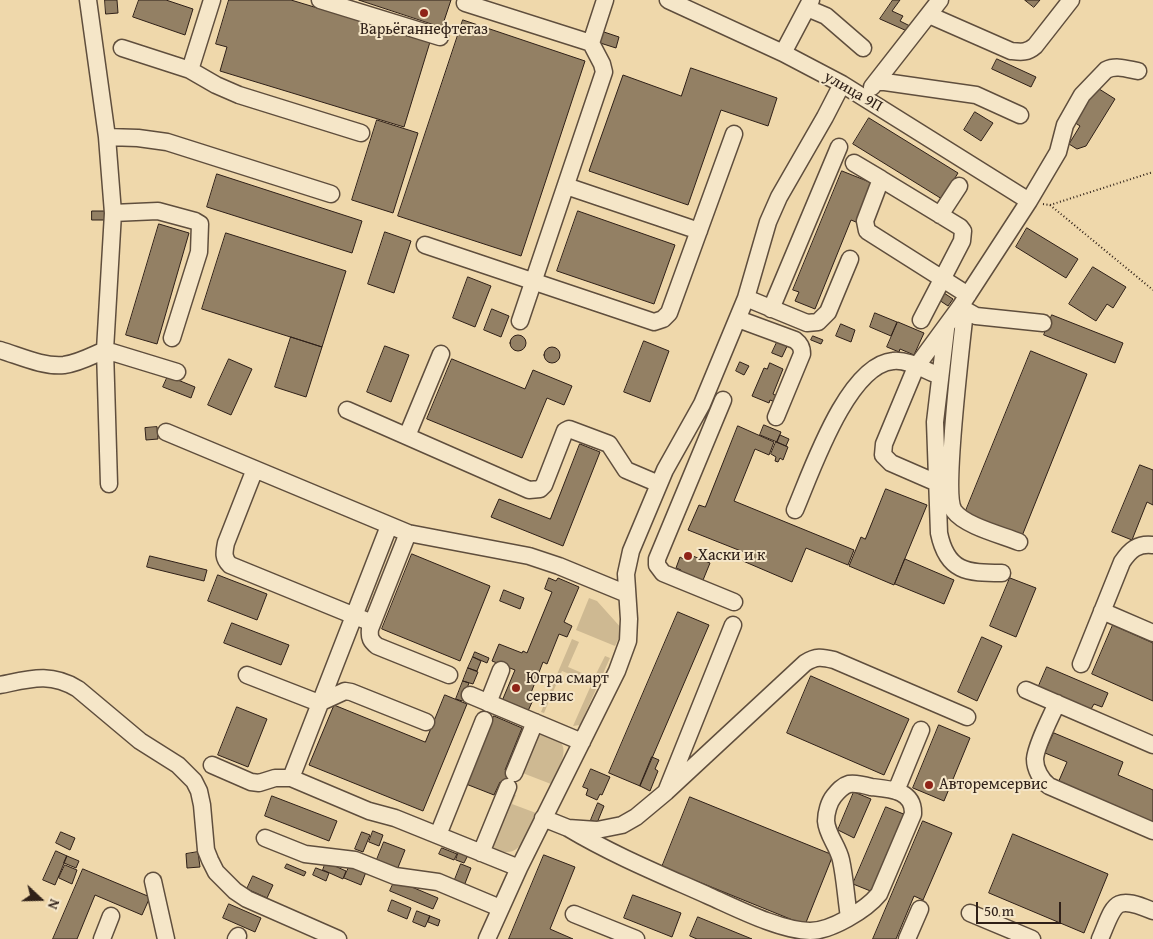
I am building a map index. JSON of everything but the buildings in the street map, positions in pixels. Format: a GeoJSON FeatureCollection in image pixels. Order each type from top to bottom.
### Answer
{"type":"FeatureCollection","features":[{"type":"Feature","properties":{"kind":"street"},"geometry":{"type":"LineString","coordinates":[[88,0],[106,137],[113,213],[105,350],[109,484]]}},
{"type":"Feature","properties":{"kind":"street"},"geometry":{"type":"LineString","coordinates":[[190,70],[212,0]]}},
{"type":"Feature","properties":{"kind":"street"},"geometry":{"type":"LineString","coordinates":[[320,0],[440,37]]}},
{"type":"Feature","properties":{"kind":"street"},"geometry":{"type":"LineString","coordinates":[[591,43],[605,0]]}},
{"type":"Feature","properties":{"kind":"street","name":"улица 9П"},"geometry":{"type":"LineString","coordinates":[[668,0],[783,53],[842,84],[1029,201]]}},
{"type":"Feature","properties":{"kind":"street"},"geometry":{"type":"LineString","coordinates":[[864,98],[940,0]]}},
{"type":"Feature","properties":{"kind":"street"},"geometry":{"type":"LineString","coordinates":[[929,15],[1011,51],[1022,52],[1029,51],[1035,46],[1071,0]]}},
{"type":"Feature","properties":{"kind":"street"},"geometry":{"type":"LineString","coordinates":[[466,2],[591,43],[604,72],[520,321]]}},
{"type":"Feature","properties":{"kind":"street"},"geometry":{"type":"LineString","coordinates":[[783,53],[809,4],[863,48]]}},
{"type":"Feature","properties":{"kind":"street"},"geometry":{"type":"LineString","coordinates":[[122,48],[190,70],[216,85],[239,95],[361,133]]}},
{"type":"Feature","properties":{"kind":"street"},"geometry":{"type":"LineString","coordinates":[[937,483],[891,463],[883,456],[884,444],[916,367],[964,304],[1029,201],[1058,152],[1065,125],[1082,95],[1106,70],[1118,67],[1138,70]]}},
{"type":"Feature","properties":{"kind":"street"},"geometry":{"type":"LineString","coordinates":[[876,82],[976,95],[1020,115]]}},
{"type":"Feature","properties":{"kind":"street"},"geometry":{"type":"LineString","coordinates":[[487,939],[518,868],[625,654],[629,619],[627,594],[628,562],[656,490],[702,404],[738,318],[746,298],[768,222],[779,197],[825,118],[842,84]]}},
{"type":"Feature","properties":{"kind":"street"},"geometry":{"type":"LineString","coordinates":[[425,245],[654,322],[663,319],[669,313],[734,134]]}},
{"type":"Feature","properties":{"kind":"street"},"geometry":{"type":"LineString","coordinates":[[106,137],[138,138],[167,142],[331,194]]}},
{"type":"Feature","properties":{"kind":"street"},"geometry":{"type":"LineString","coordinates":[[771,309],[839,147]]}},
{"type":"Feature","properties":{"kind":"street"},"geometry":{"type":"LineString","coordinates":[[854,163],[960,228],[963,234],[962,241],[921,320]]}},
{"type":"Feature","properties":{"kind":"street"},"geometry":{"type":"LineString","coordinates":[[882,179],[865,221],[867,231],[942,279],[976,316],[1043,323]]}},
{"type":"Feature","properties":{"kind":"street"},"geometry":{"type":"LineString","coordinates":[[566,186],[699,231]]}},
{"type":"Feature","properties":{"kind":"street"},"geometry":{"type":"LineString","coordinates":[[940,215],[959,186]]}},
{"type":"Feature","properties":{"kind":"street"},"geometry":{"type":"LineString","coordinates":[[113,213],[158,211],[200,224],[199,252],[172,338]]}},
{"type":"Feature","properties":{"kind":"street"},"geometry":{"type":"LineString","coordinates":[[746,298],[812,324],[818,322],[828,312],[850,259]]}},
{"type":"Feature","properties":{"kind":"street"},"geometry":{"type":"LineString","coordinates":[[964,304],[956,399],[951,493],[953,509],[963,519],[1019,542]]}},
{"type":"Feature","properties":{"kind":"street"},"geometry":{"type":"LineString","coordinates":[[738,318],[795,340],[802,349],[802,354],[776,417]]}},
{"type":"Feature","properties":{"kind":"street"},"geometry":{"type":"LineString","coordinates":[[946,326],[935,422],[939,533],[944,551],[958,567],[976,573],[1002,573]]}},
{"type":"Feature","properties":{"kind":"street"},"geometry":{"type":"LineString","coordinates":[[0,350],[45,363],[63,365],[80,361],[105,350],[177,372]]}},
{"type":"Feature","properties":{"kind":"street"},"geometry":{"type":"LineString","coordinates":[[407,436],[441,354]]}},
{"type":"Feature","properties":{"kind":"street"},"geometry":{"type":"LineString","coordinates":[[795,510],[835,418],[843,403],[865,375],[879,365],[893,361],[902,362],[940,376]]}},
{"type":"Feature","properties":{"kind":"street"},"geometry":{"type":"LineString","coordinates":[[723,400],[657,559],[659,570],[663,573],[734,602]]}},
{"type":"Feature","properties":{"kind":"street"},"geometry":{"type":"LineString","coordinates":[[347,410],[530,490],[540,489],[544,485],[566,431],[572,429],[609,444],[626,470],[679,505]]}},
{"type":"Feature","properties":{"kind":"street"},"geometry":{"type":"LineString","coordinates":[[166,432],[408,533],[529,556],[559,566],[627,594]]}},
{"type":"Feature","properties":{"kind":"street"},"geometry":{"type":"LineString","coordinates":[[254,469],[226,543],[225,560],[230,565],[372,623]]}},
{"type":"Feature","properties":{"kind":"street"},"geometry":{"type":"LineString","coordinates":[[291,778],[389,526]]}},
{"type":"Feature","properties":{"kind":"street"},"geometry":{"type":"LineString","coordinates":[[408,533],[372,623],[369,636],[377,646],[449,676]]}},
{"type":"Feature","properties":{"kind":"street"},"geometry":{"type":"LineString","coordinates":[[1082,664],[1122,562],[1128,552],[1138,546],[1153,545]]}},
{"type":"Feature","properties":{"kind":"street"},"geometry":{"type":"LineString","coordinates":[[1102,612],[1153,634]]}},
{"type":"Feature","properties":{"kind":"street"},"geometry":{"type":"LineString","coordinates":[[666,792],[733,625]]}},
{"type":"Feature","properties":{"kind":"street"},"geometry":{"type":"LineString","coordinates":[[568,828],[597,830],[622,825],[636,817],[666,792],[805,663],[814,658],[823,657],[834,660],[967,717]]}},
{"type":"Feature","properties":{"kind":"street"},"geometry":{"type":"LineString","coordinates":[[488,703],[501,670]]}},
{"type":"Feature","properties":{"kind":"street"},"geometry":{"type":"LineString","coordinates":[[247,675],[319,703],[345,692],[351,692],[426,722]]}},
{"type":"Feature","properties":{"kind":"street"},"geometry":{"type":"LineString","coordinates":[[0,685],[39,678],[52,678],[78,689],[140,741],[178,765],[194,781],[199,791],[202,805],[206,850],[216,872],[235,891],[247,899],[338,939]]}},
{"type":"Feature","properties":{"kind":"street"},"geometry":{"type":"LineString","coordinates":[[1026,690],[1153,745]]}},
{"type":"Feature","properties":{"kind":"street"},"geometry":{"type":"LineString","coordinates":[[470,695],[582,742]]}},
{"type":"Feature","properties":{"kind":"street"},"geometry":{"type":"LineString","coordinates":[[1057,703],[1035,760],[1038,774],[1043,782],[1048,786],[1153,831]]}},
{"type":"Feature","properties":{"kind":"street"},"geometry":{"type":"LineString","coordinates":[[438,835],[484,720]]}},
{"type":"Feature","properties":{"kind":"street"},"geometry":{"type":"LineString","coordinates":[[481,853],[534,722]]}},
{"type":"Feature","properties":{"kind":"street"},"geometry":{"type":"LineString","coordinates":[[896,791],[921,730]]}},
{"type":"Feature","properties":{"kind":"street"},"geometry":{"type":"LineString","coordinates":[[212,765],[251,782],[258,783],[275,778],[291,778],[369,811],[395,818],[518,868]]}},
{"type":"Feature","properties":{"kind":"street"},"geometry":{"type":"LineString","coordinates":[[543,818],[568,828],[605,850],[738,908],[789,928],[812,931],[822,929],[849,916],[873,901],[879,894],[913,814],[913,806],[909,798],[896,791],[847,784],[839,789],[832,798],[826,820],[828,830],[840,858],[849,916]]}},
{"type":"Feature","properties":{"kind":"street"},"geometry":{"type":"LineString","coordinates":[[265,838],[305,854],[355,860],[395,876],[438,882],[500,908]]}},
{"type":"Feature","properties":{"kind":"street"},"geometry":{"type":"LineString","coordinates":[[153,881],[166,939]]}},
{"type":"Feature","properties":{"kind":"street"},"geometry":{"type":"LineString","coordinates":[[1100,939],[1112,910],[1120,903],[1128,902],[1153,911]]}},
{"type":"Feature","properties":{"kind":"street"},"geometry":{"type":"LineString","coordinates":[[907,939],[920,908]]}},
{"type":"Feature","properties":{"kind":"street"},"geometry":{"type":"LineString","coordinates":[[970,913],[1032,939]]}},
{"type":"Feature","properties":{"kind":"street"},"geometry":{"type":"LineString","coordinates":[[574,914],[636,939]]}},
{"type":"Feature","properties":{"kind":"street"},"geometry":{"type":"LineString","coordinates":[[102,939],[111,916]]}},
{"type":"Feature","properties":{"kind":"path"},"geometry":{"type":"LineString","coordinates":[[1050,206],[1153,172]]}},
{"type":"Feature","properties":{"kind":"path"},"geometry":{"type":"LineString","coordinates":[[1029,201],[1050,206],[1153,290]]}},
{"type":"Feature","properties":{"kind":"shaded area"},"geometry":{"type":"Polygon","coordinates":[[[589,598],[597,601],[623,630],[615,646],[576,630],[589,598]]]}},
{"type":"Feature","properties":{"kind":"shaded area"},"geometry":{"type":"Polygon","coordinates":[[[572,639],[579,642],[568,667],[594,678],[605,656],[610,658],[580,725],[573,726],[592,683],[562,671],[544,713],[541,712],[572,639]]]}},
{"type":"Feature","properties":{"kind":"shaded area"},"geometry":{"type":"Polygon","coordinates":[[[537,731],[559,741],[564,750],[551,784],[520,772],[537,731]]]}},
{"type":"Feature","properties":{"kind":"shaded area"},"geometry":{"type":"Polygon","coordinates":[[[511,793],[516,795],[512,804],[536,813],[522,844],[517,849],[503,852],[490,847],[511,793]]]}},
{"type":"Feature","properties":{"kind":"place","name":"Варьёганнефтегаз"},"geometry":{"type":"Point","coordinates":[424,13]}},
{"type":"Feature","properties":{"kind":"place","name":"Хаски и к"},"geometry":{"type":"Point","coordinates":[688,556]}},
{"type":"Feature","properties":{"kind":"place","name":"Югра смарт сервис"},"geometry":{"type":"Point","coordinates":[516,688]}},
{"type":"Feature","properties":{"kind":"place","name":"Авторемсервис"},"geometry":{"type":"Point","coordinates":[929,785]}}]}
